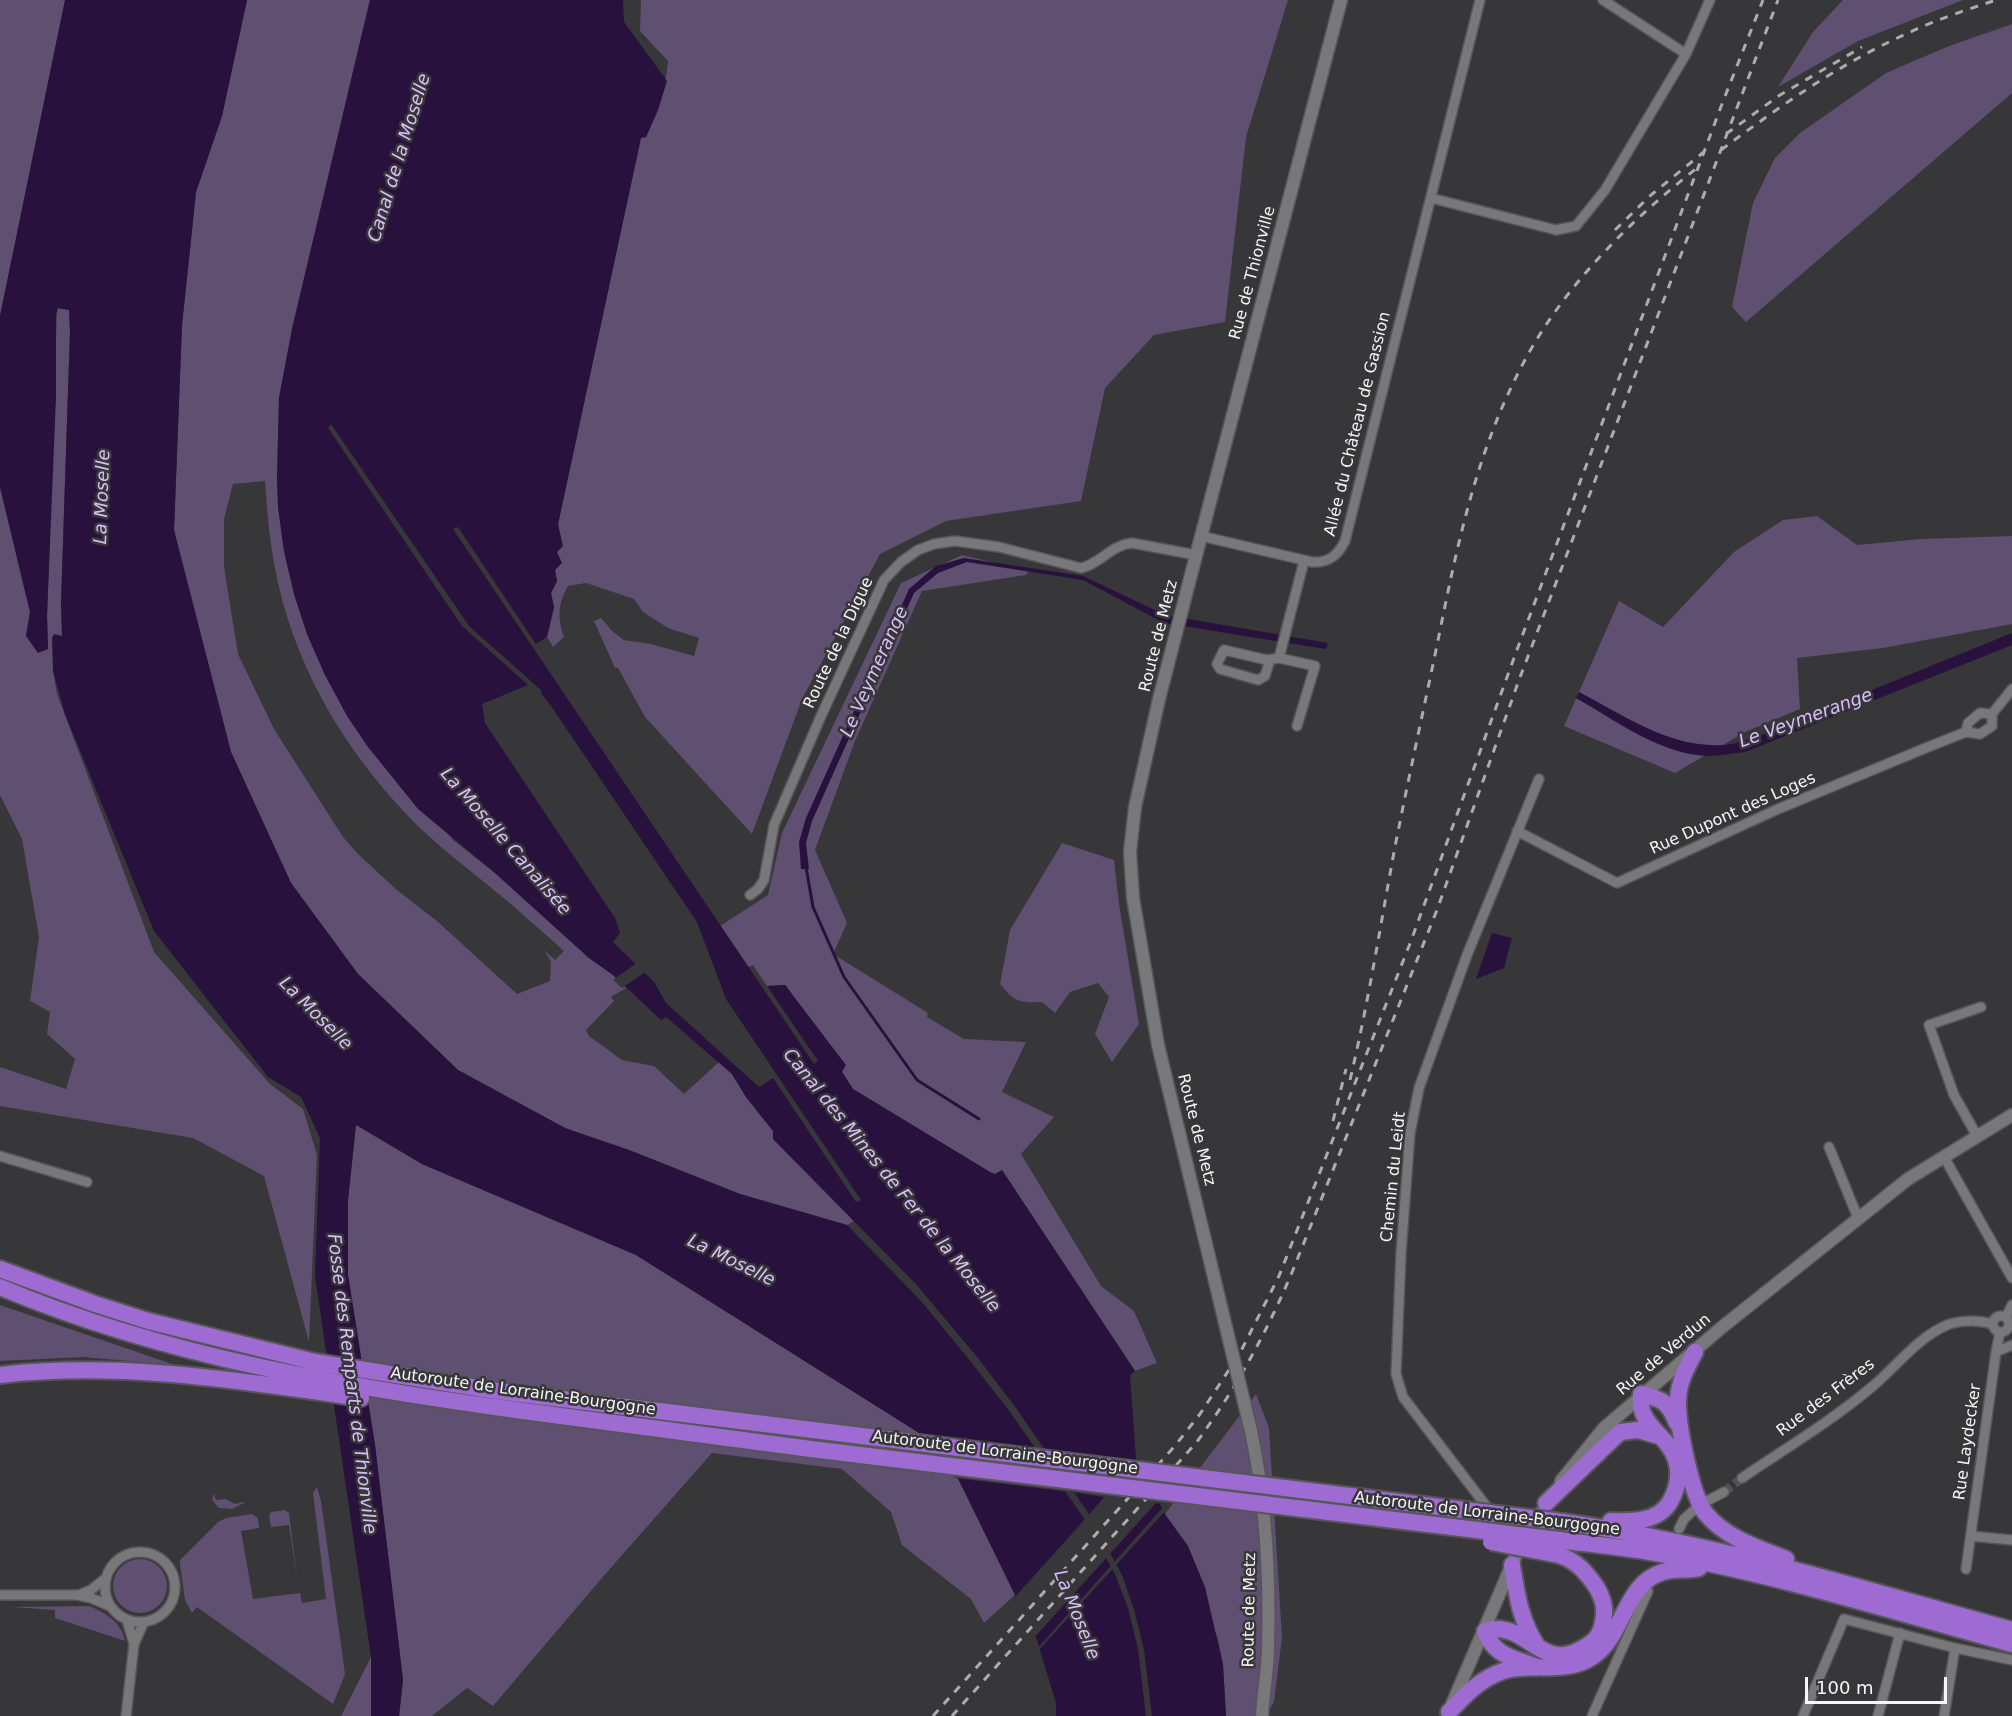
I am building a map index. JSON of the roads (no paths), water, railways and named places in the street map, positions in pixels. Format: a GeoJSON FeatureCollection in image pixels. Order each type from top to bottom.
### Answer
{"type":"FeatureCollection","features":[{"type":"Feature","properties":{"kind":"highway","name":"Autoroute de Lorraine-Bourgogne"},"geometry":{"type":"LineString","coordinates":[[0,1269],[148,1321],[315,1362],[497,1390],[1645,1534],[1703,1547],[2012,1630]]}},
{"type":"Feature","properties":{"kind":"highway"},"geometry":{"type":"LineString","coordinates":[[0,1287],[97,1323],[318,1385]]}},
{"type":"Feature","properties":{"kind":"highway"},"geometry":{"type":"LineString","coordinates":[[1695,1352],[1682,1377],[1678,1399],[1681,1431],[1696,1496],[1706,1514],[1725,1531],[1747,1544],[1862,1589]]}},
{"type":"Feature","properties":{"kind":"highway"},"geometry":{"type":"LineString","coordinates":[[0,1375],[82,1369],[318,1385]]}},
{"type":"Feature","properties":{"kind":"highway","name":"Autoroute de Lorraine-Bourgogne"},"geometry":{"type":"LineString","coordinates":[[318,1385],[449,1408],[478,1405],[810,1449],[1464,1528],[1477,1540],[1559,1548],[1650,1552],[1849,1599],[2012,1644]]}},
{"type":"Feature","properties":{"kind":"highway"},"geometry":{"type":"LineString","coordinates":[[1563,1522],[1646,1520],[1667,1506],[1677,1489],[1676,1459],[1669,1446],[1641,1410],[1641,1394],[1660,1398],[1670,1408],[1681,1431]]}},
{"type":"Feature","properties":{"kind":"highway"},"geometry":{"type":"LineString","coordinates":[[1546,1503],[1620,1432],[1638,1430],[1659,1436]]}},
{"type":"Feature","properties":{"kind":"highway"},"geometry":{"type":"LineString","coordinates":[[1538,1667],[1501,1653],[1489,1643],[1485,1631],[1499,1629],[1548,1653],[1559,1655],[1578,1653],[1593,1642],[1603,1628],[1605,1609],[1599,1591],[1584,1569],[1568,1558],[1559,1548]]}},
{"type":"Feature","properties":{"kind":"highway"},"geometry":{"type":"LineString","coordinates":[[1512,1565],[1520,1612],[1527,1631],[1539,1649]]}},
{"type":"Feature","properties":{"kind":"highway"},"geometry":{"type":"LineString","coordinates":[[1448,1714],[1482,1680],[1503,1671],[1577,1665],[1599,1653],[1606,1647],[1617,1630],[1634,1595],[1647,1581],[1661,1572],[1712,1565]]}},
{"type":"Feature","properties":{"kind":"main road","name":"Rue de Thionville"},"geometry":{"type":"LineString","coordinates":[[1196,555],[1341,0]]}},
{"type":"Feature","properties":{"kind":"main road","name":"Route de Metz"},"geometry":{"type":"LineString","coordinates":[[1196,555],[1135,807],[1131,852],[1136,922],[1158,1045],[1256,1456],[1267,1542],[1268,1649],[1262,1716]]}},
{"type":"Feature","properties":{"kind":"main road","name":"Rue de Verdun"},"geometry":{"type":"LineString","coordinates":[[1448,1714],[1526,1534],[1561,1479],[1597,1435],[1641,1394],[1695,1352],[1721,1328],[1908,1179],[2012,1115]]}},
{"type":"Feature","properties":{"kind":"street","name":"Allée du Château de Gassion"},"geometry":{"type":"LineString","coordinates":[[1201,536],[1304,561],[1322,563],[1331,559],[1346,541],[1480,0]]}},
{"type":"Feature","properties":{"kind":"street"},"geometry":{"type":"LineString","coordinates":[[1603,0],[1686,54]]}},
{"type":"Feature","properties":{"kind":"street"},"geometry":{"type":"LineString","coordinates":[[1431,198],[1556,230],[1576,226],[1605,190],[1686,54],[1710,0]]}},
{"type":"Feature","properties":{"kind":"street","name":"Route de la Digue"},"geometry":{"type":"LineString","coordinates":[[750,895],[758,890],[764,880],[774,825],[821,716],[884,580],[902,562],[918,550],[934,544],[956,541],[999,547],[1081,568],[1088,567],[1116,547],[1132,543],[1196,555]]}},
{"type":"Feature","properties":{"kind":"street"},"geometry":{"type":"LineString","coordinates":[[1279,658],[1304,561]]}},
{"type":"Feature","properties":{"kind":"street"},"geometry":{"type":"LineString","coordinates":[[1268,660],[1265,676],[1258,680],[1220,669],[1217,664],[1224,650],[1268,660],[1279,658],[1315,666],[1297,726]]}},
{"type":"Feature","properties":{"kind":"street","name":"Rue Dupont des Loges"},"geometry":{"type":"LineString","coordinates":[[1517,831],[1617,883],[1778,809],[1966,732],[1980,734],[1992,726],[1992,714],[2012,689]]}},
{"type":"Feature","properties":{"kind":"street","name":"Rue Dupont des Loges"},"geometry":{"type":"LineString","coordinates":[[1966,732],[1968,723],[1980,713],[1992,714]]}},
{"type":"Feature","properties":{"kind":"street","name":"Chemin du Leidt"},"geometry":{"type":"LineString","coordinates":[[1520,1546],[1504,1530],[1402,1397],[1396,1374],[1406,1174],[1410,1133],[1419,1088],[1467,955],[1539,779]]}},
{"type":"Feature","properties":{"kind":"street"},"geometry":{"type":"LineString","coordinates":[[1977,1136],[1954,1095],[1929,1025],[1981,1007]]}},
{"type":"Feature","properties":{"kind":"street"},"geometry":{"type":"LineString","coordinates":[[1829,1148],[1858,1218]]}},
{"type":"Feature","properties":{"kind":"street"},"geometry":{"type":"LineString","coordinates":[[0,1156],[87,1182]]}},
{"type":"Feature","properties":{"kind":"street"},"geometry":{"type":"LineString","coordinates":[[1944,1157],[2012,1278]]}},
{"type":"Feature","properties":{"kind":"street"},"geometry":{"type":"LineString","coordinates":[[2006,1317],[2012,1305]]}},
{"type":"Feature","properties":{"kind":"street"},"geometry":{"type":"LineString","coordinates":[[2001,1315],[2006,1317],[2009,1327],[2005,1331],[1995,1330],[1992,1324],[1996,1317],[2001,1315]]}},
{"type":"Feature","properties":{"kind":"street","name":"Rue des Frères"},"geometry":{"type":"LineString","coordinates":[[1742,1478],[1873,1386],[1928,1335],[1949,1324],[1985,1321],[1992,1324]]}},
{"type":"Feature","properties":{"kind":"street","name":"Rue Laydecker"},"geometry":{"type":"LineString","coordinates":[[1966,1569],[2000,1332]]}},
{"type":"Feature","properties":{"kind":"street"},"geometry":{"type":"LineString","coordinates":[[1996,1352],[2012,1345]]}},
{"type":"Feature","properties":{"kind":"street"},"geometry":{"type":"LineString","coordinates":[[1707,1501],[1724,1492]]}},
{"type":"Feature","properties":{"kind":"street"},"geometry":{"type":"LineString","coordinates":[[1679,1528],[1684,1519],[1694,1510]]}},
{"type":"Feature","properties":{"kind":"street"},"geometry":{"type":"LineString","coordinates":[[1504,1530],[1526,1534]]}},
{"type":"Feature","properties":{"kind":"street"},"geometry":{"type":"LineString","coordinates":[[1971,1536],[2012,1540]]}},
{"type":"Feature","properties":{"kind":"street"},"geometry":{"type":"LineString","coordinates":[[139,1551],[149,1553],[159,1557],[173,1573],[176,1583],[175,1594],[171,1604],[159,1617],[144,1622],[127,1620],[117,1614],[105,1596],[106,1578],[112,1565],[119,1558],[139,1551]]}},
{"type":"Feature","properties":{"kind":"street"},"geometry":{"type":"LineString","coordinates":[[77,1595],[91,1590],[106,1578]]}},
{"type":"Feature","properties":{"kind":"street"},"geometry":{"type":"LineString","coordinates":[[1592,1716],[1648,1591]]}},
{"type":"Feature","properties":{"kind":"street"},"geometry":{"type":"LineString","coordinates":[[0,1596],[77,1595],[110,1606]]}},
{"type":"Feature","properties":{"kind":"street"},"geometry":{"type":"LineString","coordinates":[[1803,1716],[1844,1618],[1955,1648],[2012,1660]]}},
{"type":"Feature","properties":{"kind":"street"},"geometry":{"type":"LineString","coordinates":[[127,1620],[134,1644]]}},
{"type":"Feature","properties":{"kind":"street"},"geometry":{"type":"LineString","coordinates":[[126,1716],[134,1644],[144,1622]]}},
{"type":"Feature","properties":{"kind":"street"},"geometry":{"type":"LineString","coordinates":[[1878,1716],[1900,1633]]}},
{"type":"Feature","properties":{"kind":"street"},"geometry":{"type":"LineString","coordinates":[[1944,1716],[1955,1648]]}},
{"type":"Feature","properties":{"kind":"water"},"geometry":{"type":"Polygon","coordinates":[[[65,0],[247,0],[222,116],[196,192],[182,325],[174,530],[231,752],[291,883],[358,974],[458,1070],[565,1128],[629,1150],[740,1194],[847,1225],[921,1301],[967,1357],[1010,1412],[1083,1517],[1115,1574],[1128,1608],[1138,1649],[1146,1716],[1056,1716],[1056,1703],[1037,1640],[943,1448],[636,1255],[422,1164],[356,1125],[348,1200],[348,1275],[375,1445],[403,1680],[399,1716],[371,1716],[371,1657],[315,1276],[320,1138],[301,1097],[268,1077],[154,931],[65,714],[53,671],[52,638],[54,634],[62,636],[61,603],[70,332],[69,310],[58,308],[47,616],[48,649],[38,653],[26,636],[30,612],[0,487],[0,316],[65,0]]]}},
{"type":"Feature","properties":{"kind":"water"},"geometry":{"type":"Polygon","coordinates":[[[370,0],[623,0],[624,22],[667,81],[646,137],[641,138],[558,524],[563,546],[557,552],[562,563],[555,570],[557,581],[551,593],[554,607],[547,637],[536,644],[458,527],[453,529],[814,1064],[818,1061],[767,986],[785,985],[846,1065],[842,1072],[853,1089],[990,1172],[995,1174],[1002,1170],[1135,1371],[1130,1375],[1136,1458],[1165,1514],[1188,1546],[1205,1587],[1223,1665],[1226,1716],[1152,1716],[1144,1649],[1134,1609],[1122,1575],[1089,1514],[1016,1408],[978,1358],[915,1283],[773,1139],[773,1131],[746,1097],[732,1074],[666,1017],[661,1020],[613,975],[589,958],[495,873],[418,809],[368,747],[347,716],[307,634],[294,594],[284,551],[277,478],[279,398],[292,329],[370,0]],[[331,424],[328,428],[462,626],[528,685],[482,704],[485,723],[615,918],[620,933],[613,942],[654,982],[666,1003],[759,1087],[773,1078],[856,1202],[861,1200],[726,999],[697,922],[542,695],[541,690],[469,626],[331,424]]]}},
{"type":"Feature","properties":{"kind":"water"},"geometry":{"type":"Polygon","coordinates":[[[964,558],[1083,576],[1165,615],[1328,643],[1326,649],[1164,623],[1083,580],[967,562],[938,573],[914,593],[812,821],[806,843],[809,869],[801,869],[799,842],[806,818],[909,589],[936,566],[964,558]]]}},
{"type":"Feature","properties":{"kind":"water"},"geometry":{"type":"Polygon","coordinates":[[[2012,633],[2012,645],[1745,752],[1708,756],[1672,749],[1639,735],[1576,698],[1579,692],[1630,720],[1666,736],[1703,745],[1727,745],[1759,736],[2012,633]]]}},
{"type":"Feature","properties":{"kind":"water"},"geometry":{"type":"Polygon","coordinates":[[[1492,933],[1512,938],[1504,968],[1476,979],[1492,933]]]}},
{"type":"Feature","properties":{"kind":"waterway","name":"Le Veymerange"},"geometry":{"type":"LineString","coordinates":[[806,867],[813,907],[844,977],[917,1080],[979,1119]]}},
{"type":"Feature","properties":{"kind":"tunnel"},"geometry":{"type":"LineString","coordinates":[[1724,1492],[1742,1478]]}},
{"type":"Feature","properties":{"kind":"railway"},"geometry":{"type":"LineString","coordinates":[[933,1716],[1174,1447],[1200,1414],[1240,1353],[1279,1276],[1411,941],[1518,647],[1763,0]]}},
{"type":"Feature","properties":{"kind":"railway"},"geometry":{"type":"LineString","coordinates":[[952,1716],[1196,1443],[1250,1360],[1272,1316],[1293,1270],[1437,910],[1519,680],[1778,0]]}},
{"type":"Feature","properties":{"kind":"railway"},"geometry":{"type":"LineString","coordinates":[[1721,150],[1787,102],[1857,59],[1928,24],[1996,0]]}},
{"type":"Feature","properties":{"kind":"railway"},"geometry":{"type":"LineString","coordinates":[[1726,134],[1780,95],[1862,47]]}},
{"type":"Feature","properties":{"kind":"railway"},"geometry":{"type":"LineString","coordinates":[[1615,230],[1651,195],[1705,151]]}},
{"type":"Feature","properties":{"kind":"railway"},"geometry":{"type":"LineString","coordinates":[[1350,1080],[1399,827],[1460,537],[1493,429],[1508,393],[1542,330],[1580,279],[1624,232],[1697,168]]}},
{"type":"Feature","properties":{"kind":"railway"},"geometry":{"type":"LineString","coordinates":[[1333,1121],[1346,1069]]}},
{"type":"Feature","properties":{"kind":"water label","name":"Canal de la Moselle"},"geometry":{"type":"Point","coordinates":[400,158]}},
{"type":"Feature","properties":{"kind":"water label","name":"La Moselle"},"geometry":{"type":"Point","coordinates":[103,497]}},
{"type":"Feature","properties":{"kind":"water label","name":"La Moselle Canalisée"},"geometry":{"type":"Point","coordinates":[505,842]}},
{"type":"Feature","properties":{"kind":"water label","name":"La Moselle"},"geometry":{"type":"Point","coordinates":[315,1014]}},
{"type":"Feature","properties":{"kind":"water label","name":"Canal des Mines de Fer de la Moselle"},"geometry":{"type":"Point","coordinates":[891,1181]}},
{"type":"Feature","properties":{"kind":"water label","name":"La Moselle"},"geometry":{"type":"Point","coordinates":[731,1261]}},
{"type":"Feature","properties":{"kind":"water label","name":"Fosse des Remparts de Thionville"},"geometry":{"type":"Point","coordinates":[351,1384]}},
{"type":"Feature","properties":{"kind":"water label","name":"La Moselle"},"geometry":{"type":"Point","coordinates":[1076,1615]}}]}
